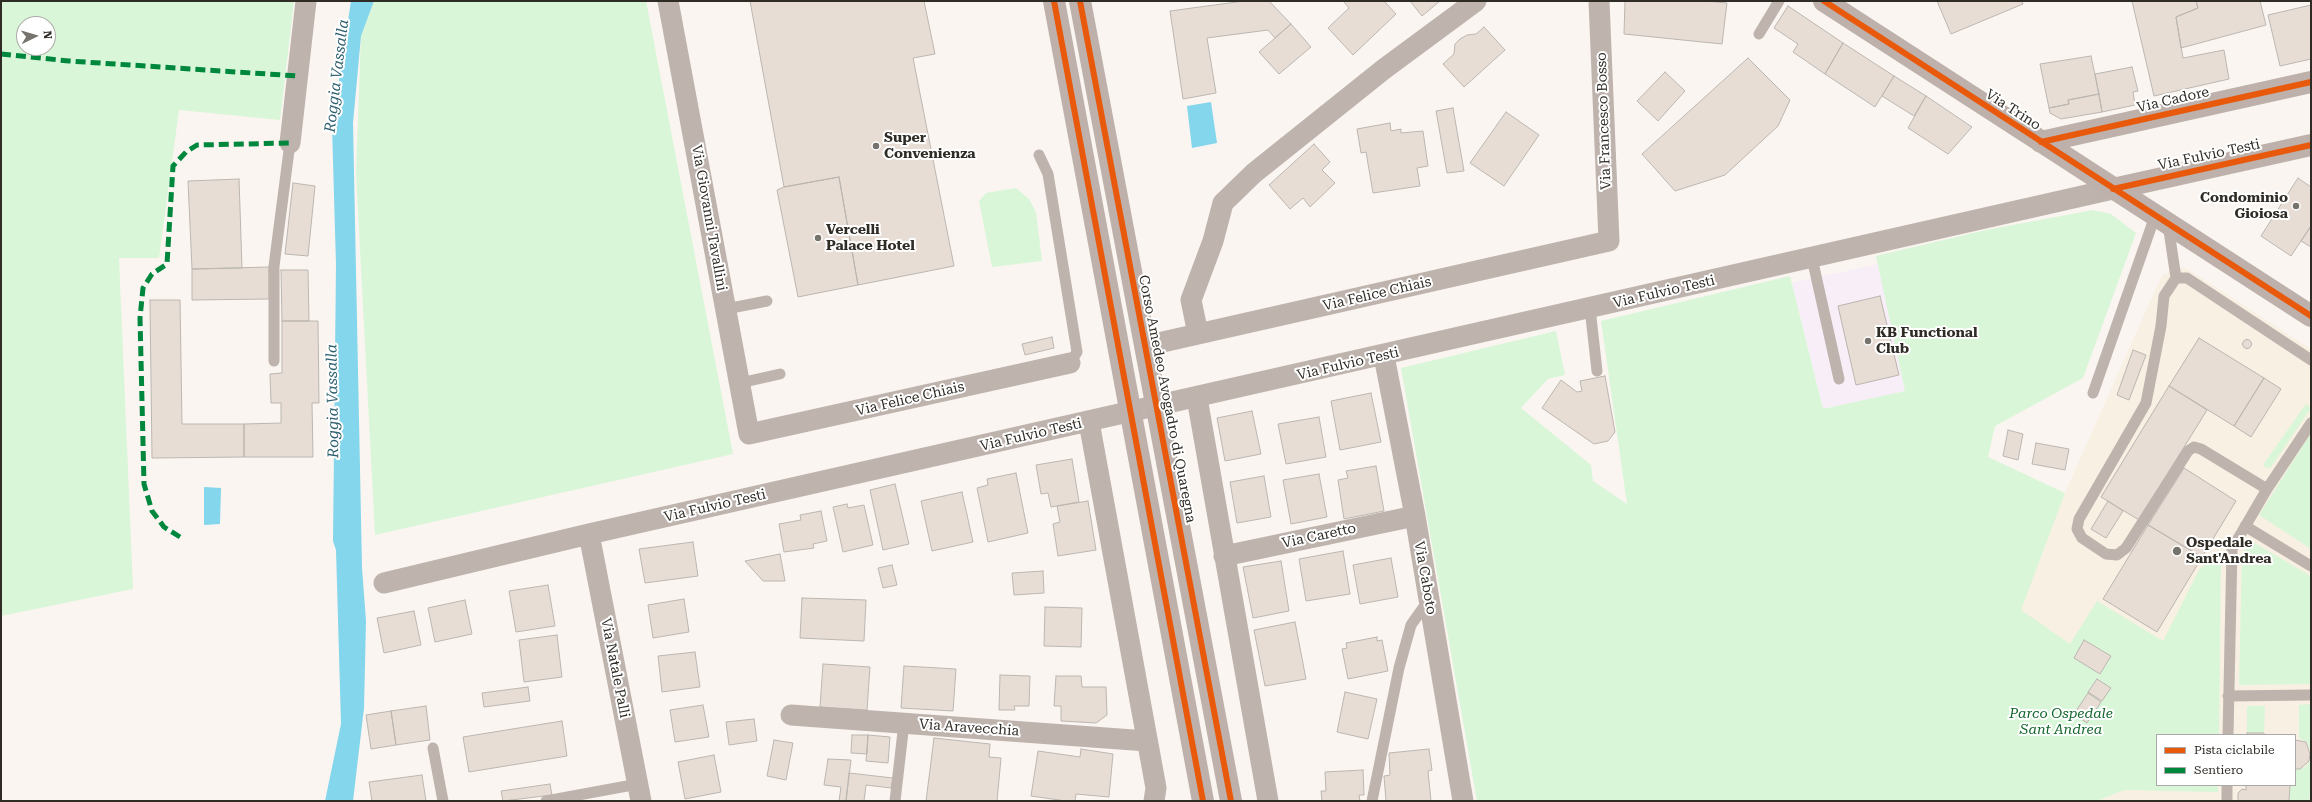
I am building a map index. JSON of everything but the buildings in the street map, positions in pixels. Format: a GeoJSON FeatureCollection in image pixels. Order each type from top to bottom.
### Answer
{"type":"FeatureCollection","features":[{"type":"Feature","properties":{"kind":"main road"},"geometry":{"type":"LineString","coordinates":[[1054,1],[1203,801]]}},
{"type":"Feature","properties":{"kind":"main road","name":"Corso Amedeo Avogadro di Quaregna"},"geometry":{"type":"LineString","coordinates":[[1080,1],[1231,801]]}},
{"type":"Feature","properties":{"kind":"main road","name":"Via Trino"},"geometry":{"type":"LineString","coordinates":[[1824,1],[2311,316]]}},
{"type":"Feature","properties":{"kind":"main road","name":"Via Cadore"},"geometry":{"type":"LineString","coordinates":[[2041,142],[2311,82]]}},
{"type":"Feature","properties":{"kind":"main road","name":"Via Fulvio Testi"},"geometry":{"type":"LineString","coordinates":[[2113,189],[2311,145]]}},
{"type":"Feature","properties":{"kind":"street"},"geometry":{"type":"LineString","coordinates":[[290,143],[306,1]]}},
{"type":"Feature","properties":{"kind":"street","name":"Via Giovanni Tavallini"},"geometry":{"type":"LineString","coordinates":[[668,1],[749,434]]}},
{"type":"Feature","properties":{"kind":"street"},"geometry":{"type":"LineString","coordinates":[[1198,334],[1191,300],[1214,241],[1223,203],[1254,173],[1384,69],[1476,1]]}},
{"type":"Feature","properties":{"kind":"street","name":"Via Francesco Bosso"},"geometry":{"type":"LineString","coordinates":[[1600,1],[1609,241]]}},
{"type":"Feature","properties":{"kind":"street","name":"Via Fulvio Testi"},"geometry":{"type":"LineString","coordinates":[[384,583],[589,534],[1384,356],[2113,189]]}},
{"type":"Feature","properties":{"kind":"street","name":"Via Felice Chiais"},"geometry":{"type":"LineString","coordinates":[[1145,346],[1609,241]]}},
{"type":"Feature","properties":{"kind":"street","name":"Via Caboto"},"geometry":{"type":"LineString","coordinates":[[1384,356],[1415,516],[1463,801]]}},
{"type":"Feature","properties":{"kind":"street","name":"Via Felice Chiais"},"geometry":{"type":"LineString","coordinates":[[749,434],[1070,363]]}},
{"type":"Feature","properties":{"kind":"street","name":"Corso Amedeo Avogadro di Quaregna"},"geometry":{"type":"LineString","coordinates":[[1197,398],[1268,801]]}},
{"type":"Feature","properties":{"kind":"street"},"geometry":{"type":"LineString","coordinates":[[1089,422],[1156,788],[1154,801]]}},
{"type":"Feature","properties":{"kind":"street","name":"Via Caretto"},"geometry":{"type":"LineString","coordinates":[[1224,556],[1415,516]]}},
{"type":"Feature","properties":{"kind":"street","name":"Via Natale Palli"},"geometry":{"type":"LineString","coordinates":[[589,534],[640,793]]}},
{"type":"Feature","properties":{"kind":"street","name":"Via Aravecchia"},"geometry":{"type":"LineString","coordinates":[[791,714],[1147,741]]}},
{"type":"Feature","properties":{"kind":"lane"},"geometry":{"type":"LineString","coordinates":[[1759,34],[1779,1]]}},
{"type":"Feature","properties":{"kind":"lane"},"geometry":{"type":"LineString","coordinates":[[274,361],[274,266],[290,143]]}},
{"type":"Feature","properties":{"kind":"lane"},"geometry":{"type":"LineString","coordinates":[[1039,155],[1048,174],[1077,352],[1070,363]]}},
{"type":"Feature","properties":{"kind":"lane"},"geometry":{"type":"LineString","coordinates":[[2162,220],[2176,278],[2164,296],[2161,326],[2146,403],[2079,519],[2077,529],[2082,538],[2106,554],[2117,555],[2126,548],[2188,451],[2194,447],[2201,449],[2267,489]]}},
{"type":"Feature","properties":{"kind":"lane"},"geometry":{"type":"LineString","coordinates":[[2093,392],[2162,220]]}},
{"type":"Feature","properties":{"kind":"lane"},"geometry":{"type":"LineString","coordinates":[[1812,258],[1839,379]]}},
{"type":"Feature","properties":{"kind":"lane"},"geometry":{"type":"LineString","coordinates":[[2176,278],[2187,278],[2311,360]]}},
{"type":"Feature","properties":{"kind":"lane"},"geometry":{"type":"LineString","coordinates":[[726,309],[767,301]]}},
{"type":"Feature","properties":{"kind":"lane"},"geometry":{"type":"LineString","coordinates":[[1590,308],[1597,370]]}},
{"type":"Feature","properties":{"kind":"lane"},"geometry":{"type":"LineString","coordinates":[[740,383],[780,374]]}},
{"type":"Feature","properties":{"kind":"lane"},"geometry":{"type":"LineString","coordinates":[[2228,734],[2231,558],[2235,541],[2246,526],[2267,489],[2311,423]]}},
{"type":"Feature","properties":{"kind":"lane"},"geometry":{"type":"LineString","coordinates":[[2246,526],[2311,566]]}},
{"type":"Feature","properties":{"kind":"lane"},"geometry":{"type":"LineString","coordinates":[[1372,801],[1399,668],[1411,625],[1423,608],[1430,604]]}},
{"type":"Feature","properties":{"kind":"lane"},"geometry":{"type":"LineString","coordinates":[[2228,696],[2311,694]]}},
{"type":"Feature","properties":{"kind":"lane"},"geometry":{"type":"LineString","coordinates":[[895,801],[904,723]]}},
{"type":"Feature","properties":{"kind":"lane"},"geometry":{"type":"LineString","coordinates":[[433,748],[443,801]]}},
{"type":"Feature","properties":{"kind":"lane"},"geometry":{"type":"LineString","coordinates":[[2227,786],[2227,801]]}},
{"type":"Feature","properties":{"kind":"lane"},"geometry":{"type":"LineString","coordinates":[[546,801],[640,793]]}},
{"type":"Feature","properties":{"kind":"shaded area"},"geometry":{"type":"Polygon","coordinates":[[[1878,264],[1905,391],[1823,409],[1792,283],[1878,264]]]}},
{"type":"Feature","properties":{"kind":"shaded area","name":"Ospedale Sant'Andrea"},"geometry":{"type":"Polygon","coordinates":[[[2184,267],[2311,349],[2311,801],[1948,801],[2065,493],[2162,275],[2184,267]]]}},
{"type":"Feature","properties":{"kind":"green space"},"geometry":{"type":"Polygon","coordinates":[[[1,1],[294,1],[280,120],[179,110],[159,258],[119,258],[133,589],[1,616],[1,1]]]}},
{"type":"Feature","properties":{"kind":"green space"},"geometry":{"type":"Polygon","coordinates":[[[374,1],[646,1],[733,454],[375,535],[356,173],[361,36],[374,1]]]}},
{"type":"Feature","properties":{"kind":"green space"},"geometry":{"type":"Polygon","coordinates":[[[1016,188],[1029,199],[1036,212],[1042,261],[992,267],[979,201],[986,193],[1016,188]]]}},
{"type":"Feature","properties":{"kind":"green space","name":"Parco Ospedale Sant Andrea"},"geometry":{"type":"Polygon","coordinates":[[[2093,210],[2111,214],[2136,233],[2083,378],[1995,426],[1988,457],[2065,493],[2021,610],[2070,644],[2097,601],[2163,641],[2200,568],[2221,557],[2219,734],[2156,734],[2156,786],[2218,786],[2218,792],[2124,790],[2097,801],[1477,801],[1401,368],[1556,331],[1565,375],[1548,379],[1521,408],[1591,465],[1593,481],[1627,504],[1601,321],[1790,276],[1823,409],[1905,391],[1876,256],[1986,230],[2093,210]]]}},
{"type":"Feature","properties":{"kind":"green space"},"geometry":{"type":"Polygon","coordinates":[[[2306,404],[2311,408],[2271,467],[2266,468],[2263,465],[2306,404]]]}},
{"type":"Feature","properties":{"kind":"green space"},"geometry":{"type":"Polygon","coordinates":[[[2311,433],[2311,549],[2259,515],[2311,433]]]}},
{"type":"Feature","properties":{"kind":"green space"},"geometry":{"type":"Polygon","coordinates":[[[2251,541],[2311,576],[2311,684],[2239,685],[2242,554],[2251,541]]]}},
{"type":"Feature","properties":{"kind":"green space"},"geometry":{"type":"Polygon","coordinates":[[[2311,704],[2311,752],[2307,742],[2299,738],[2299,705],[2311,704]]]}},
{"type":"Feature","properties":{"kind":"green space"},"geometry":{"type":"Polygon","coordinates":[[[2247,706],[2265,706],[2264,733],[2247,733],[2247,706]]]}},
{"type":"Feature","properties":{"kind":"green space"},"geometry":{"type":"Polygon","coordinates":[[[2311,755],[2311,794],[2309,800],[2290,801],[2290,786],[2296,786],[2296,770],[2305,767],[2310,761],[2311,755]]]}},
{"type":"Feature","properties":{"kind":"water"},"geometry":{"type":"Polygon","coordinates":[[[351,1],[374,1],[361,36],[353,123],[362,568],[366,621],[364,708],[353,801],[325,801],[341,724],[336,550],[333,541],[336,265],[332,126],[351,1]]]}},
{"type":"Feature","properties":{"kind":"water"},"geometry":{"type":"Polygon","coordinates":[[[1211,102],[1217,143],[1192,148],[1187,106],[1211,102]]]}},
{"type":"Feature","properties":{"kind":"water"},"geometry":{"type":"Polygon","coordinates":[[[204,487],[221,488],[220,524],[204,525],[204,487]]]}},
{"type":"Feature","properties":{"kind":"marked path"},"geometry":{"type":"LineString","coordinates":[[1,54],[69,61],[298,76]]}},
{"type":"Feature","properties":{"kind":"marked path"},"geometry":{"type":"LineString","coordinates":[[180,537],[164,527],[152,511],[144,484],[140,318],[143,288],[152,274],[167,264],[173,166],[186,152],[197,145],[290,143]]}},
{"type":"Feature","properties":{"kind":"cycle path"},"geometry":{"type":"LineString","coordinates":[[1054,1],[1203,801]]}},
{"type":"Feature","properties":{"kind":"cycle path"},"geometry":{"type":"LineString","coordinates":[[1080,1],[1231,801]]}},
{"type":"Feature","properties":{"kind":"cycle path"},"geometry":{"type":"LineString","coordinates":[[1824,1],[2311,316]]}},
{"type":"Feature","properties":{"kind":"cycle path"},"geometry":{"type":"LineString","coordinates":[[2041,142],[2311,82]]}},
{"type":"Feature","properties":{"kind":"cycle path"},"geometry":{"type":"LineString","coordinates":[[2113,189],[2311,145]]}},
{"type":"Feature","properties":{"kind":"place","name":"Super Convenienza"},"geometry":{"type":"Point","coordinates":[876,146]}},
{"type":"Feature","properties":{"kind":"place","name":"Condominio Gioiosa"},"geometry":{"type":"Point","coordinates":[2296,206]}},
{"type":"Feature","properties":{"kind":"place","name":"Vercelli Palace Hotel"},"geometry":{"type":"Point","coordinates":[818,238]}},
{"type":"Feature","properties":{"kind":"place","name":"KB Functional Club"},"geometry":{"type":"Point","coordinates":[1868,341]}},
{"type":"Feature","properties":{"kind":"place","name":"Ospedale Sant'Andrea"},"geometry":{"type":"Point","coordinates":[2177,551]}},
{"type":"Feature","properties":{"kind":"water label","name":"Roggia Vassalla"},"geometry":{"type":"Point","coordinates":[337,76]}},
{"type":"Feature","properties":{"kind":"water label","name":"Roggia Vassalla"},"geometry":{"type":"Point","coordinates":[333,401]}}]}
